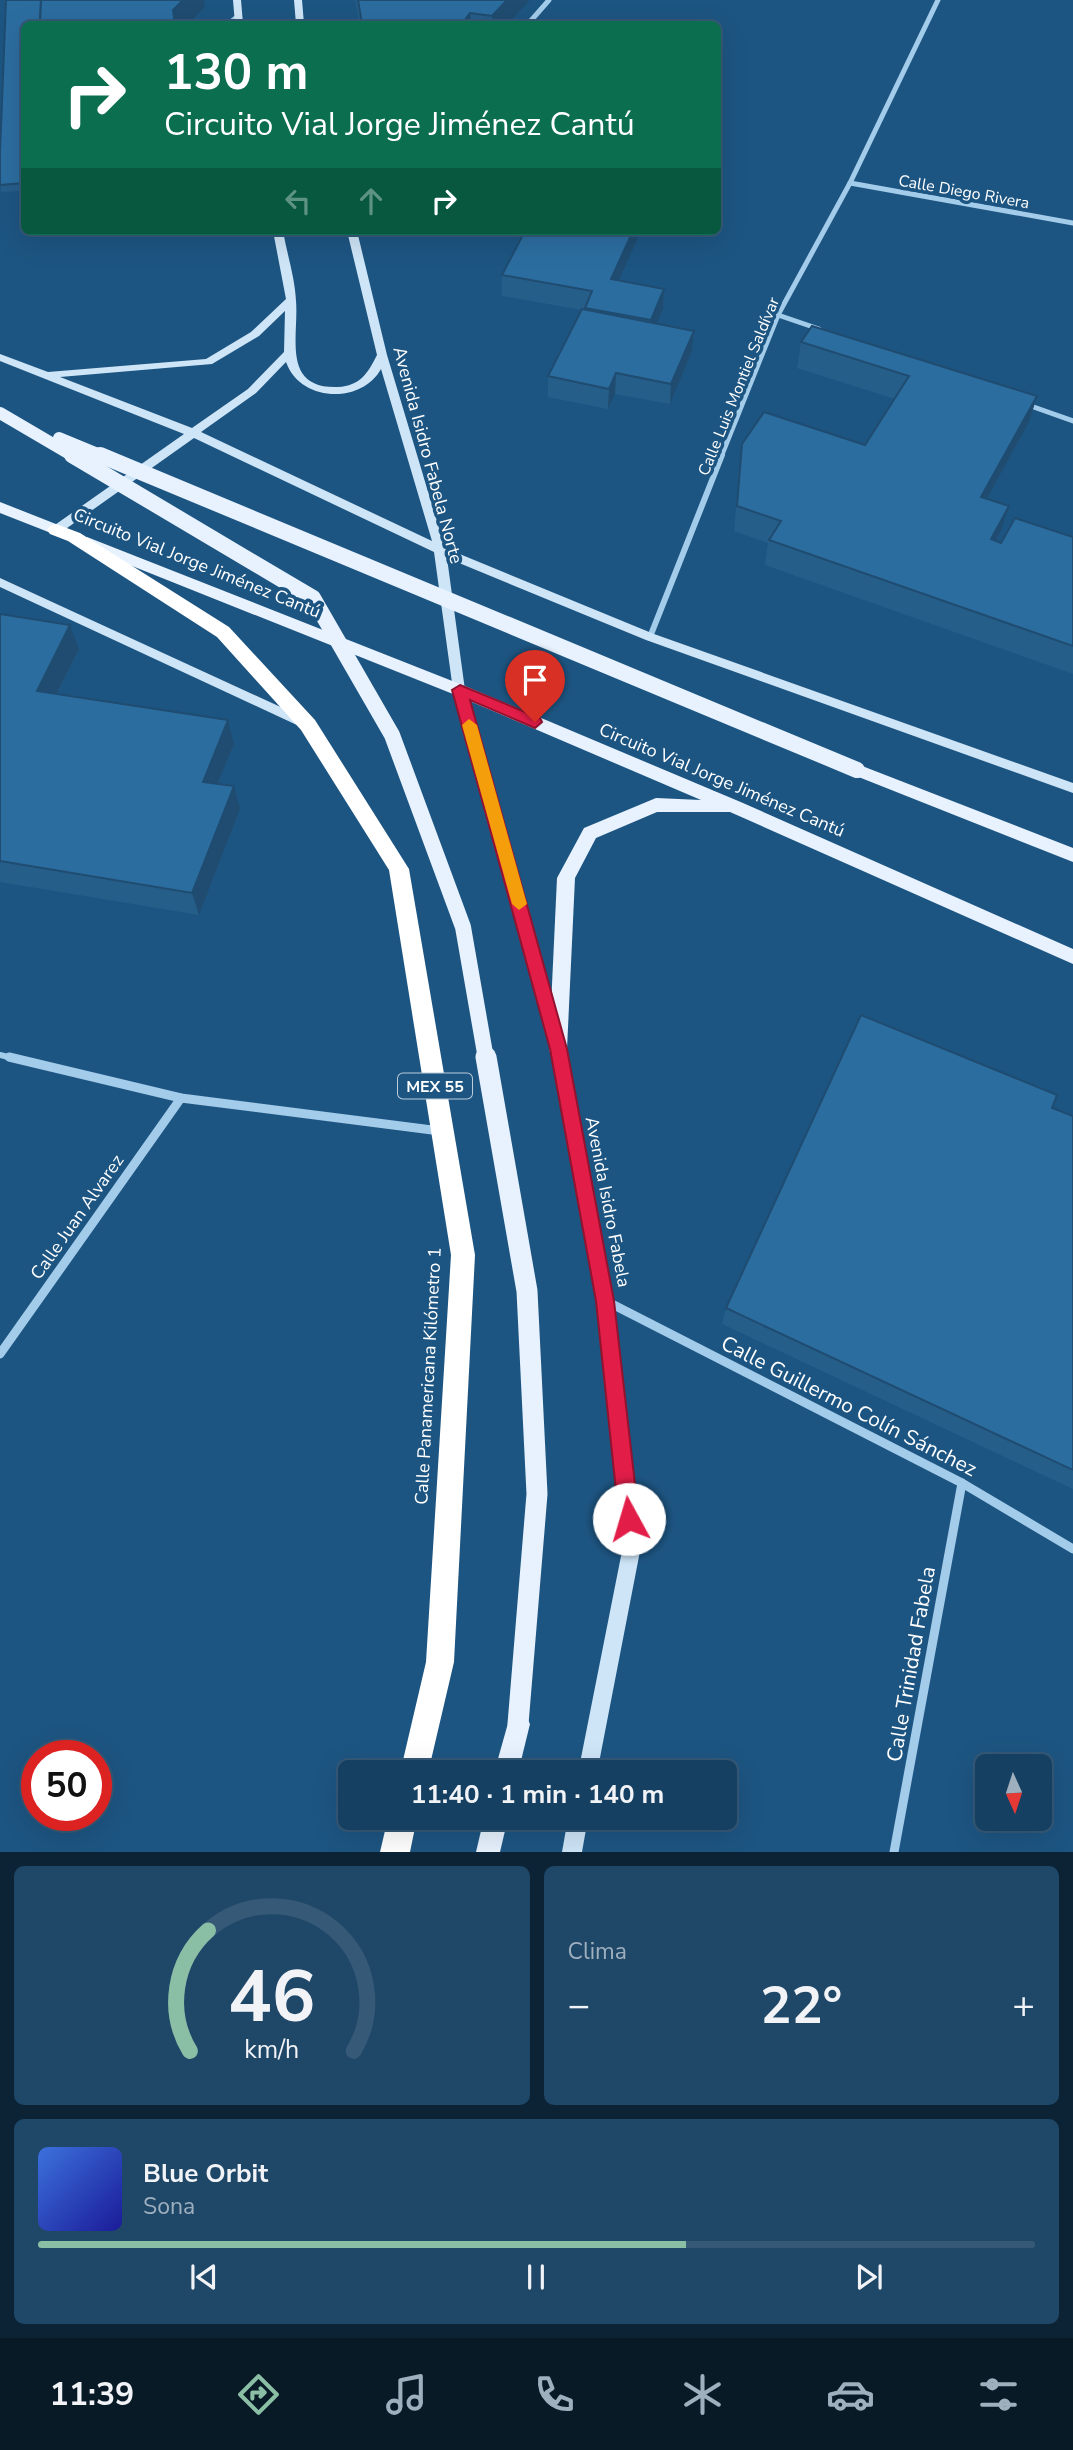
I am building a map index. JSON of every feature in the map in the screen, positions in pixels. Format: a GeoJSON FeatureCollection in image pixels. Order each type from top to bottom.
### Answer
{"type":"FeatureCollection","features":[{"type":"Feature","properties":{"kind":"highway","name":"Calle Panamericana Kilómetro 1"},"geometry":{"type":"LineString","coordinates":[[65,534],[223,632],[308,725],[399,869],[463,1255],[440,1662],[417,1760]]}},
{"type":"Feature","properties":{"kind":"highway"},"geometry":{"type":"LineString","coordinates":[[395,1852],[400,1830]]}},
{"type":"Feature","properties":{"kind":"main road"},"geometry":{"type":"LineString","coordinates":[[237,0],[239,20]]}},
{"type":"Feature","properties":{"kind":"main road"},"geometry":{"type":"LineString","coordinates":[[298,0],[300,21]]}},
{"type":"Feature","properties":{"kind":"main road"},"geometry":{"type":"LineString","coordinates":[[279,235],[291,300],[289,352],[297,375],[308,384],[331,390],[359,386],[370,379],[382,355]]}},
{"type":"Feature","properties":{"kind":"main road","name":"Avenida Isidro Fabela Norte"},"geometry":{"type":"LineString","coordinates":[[353,235],[382,355],[440,550],[460,690]]}},
{"type":"Feature","properties":{"kind":"main road"},"geometry":{"type":"LineString","coordinates":[[47,374],[208,362],[255,334],[291,300]]}},
{"type":"Feature","properties":{"kind":"main road"},"geometry":{"type":"LineString","coordinates":[[65,534],[191,432],[252,391],[289,352]]}},
{"type":"Feature","properties":{"kind":"main road"},"geometry":{"type":"LineString","coordinates":[[0,357],[191,432],[440,550],[650,637],[1073,788]]}},
{"type":"Feature","properties":{"kind":"main road"},"geometry":{"type":"LineString","coordinates":[[0,413],[667,694],[1073,855]]}},
{"type":"Feature","properties":{"kind":"main road"},"geometry":{"type":"LineString","coordinates":[[0,413],[313,598],[392,735],[463,927],[527,1290],[537,1494],[518,1724],[509,1760]]}},
{"type":"Feature","properties":{"kind":"main road","name":"Circuito Vial Jorge Jiménez Cantú"},"geometry":{"type":"LineString","coordinates":[[0,507],[460,690],[737,808],[1073,957]]}},
{"type":"Feature","properties":{"kind":"main road"},"geometry":{"type":"LineString","coordinates":[[0,582],[308,725]]}},
{"type":"Feature","properties":{"kind":"main road","name":"Avenida Isidro Fabela"},"geometry":{"type":"LineString","coordinates":[[460,690],[558,1049],[605,1301],[632,1546],[590,1760]]}},
{"type":"Feature","properties":{"kind":"main road"},"geometry":{"type":"LineString","coordinates":[[558,1049],[566,878],[590,833],[656,805],[737,808]]}},
{"type":"Feature","properties":{"kind":"main road"},"geometry":{"type":"LineString","coordinates":[[488,1852],[493,1830]]}},
{"type":"Feature","properties":{"kind":"main road"},"geometry":{"type":"LineString","coordinates":[[572,1852],[576,1830]]}},
{"type":"Feature","properties":{"kind":"street"},"geometry":{"type":"LineString","coordinates":[[531,21],[550,0]]}},
{"type":"Feature","properties":{"kind":"street","name":"Calle Luis Montiel Saldívar"},"geometry":{"type":"LineString","coordinates":[[650,637],[779,314],[850,183],[938,0]]}},
{"type":"Feature","properties":{"kind":"street","name":"Calle Diego Rivera"},"geometry":{"type":"LineString","coordinates":[[850,183],[1073,223]]}},
{"type":"Feature","properties":{"kind":"street"},"geometry":{"type":"LineString","coordinates":[[779,314],[830,333]]}},
{"type":"Feature","properties":{"kind":"street"},"geometry":{"type":"LineString","coordinates":[[1022,402],[1073,421]]}},
{"type":"Feature","properties":{"kind":"street"},"geometry":{"type":"LineString","coordinates":[[0,1055],[181,1098],[443,1132]]}},
{"type":"Feature","properties":{"kind":"street","name":"Calle Juan Alvarez"},"geometry":{"type":"LineString","coordinates":[[0,1354],[181,1098]]}},
{"type":"Feature","properties":{"kind":"street","name":"Calle Guillermo Colín Sánchez"},"geometry":{"type":"LineString","coordinates":[[605,1301],[961,1483],[1073,1549]]}},
{"type":"Feature","properties":{"kind":"street","name":"Calle Trinidad Fabela"},"geometry":{"type":"LineString","coordinates":[[894,1852],[961,1483]]}},
{"type":"Feature","properties":{"kind":"building"},"geometry":{"type":"Polygon","coordinates":[[[6,0],[41,0],[40,21],[21,21],[21,183],[0,185],[6,0]]]}},
{"type":"Feature","properties":{"kind":"building"},"geometry":{"type":"Polygon","coordinates":[[[41,0],[183,0],[173,10],[175,21],[40,21],[41,0]]]}},
{"type":"Feature","properties":{"kind":"building"},"geometry":{"type":"Polygon","coordinates":[[[358,0],[507,0],[492,16],[470,13],[464,21],[362,21],[358,0]]]}},
{"type":"Feature","properties":{"kind":"building"},"geometry":{"type":"Polygon","coordinates":[[[523,235],[631,235],[611,279],[664,289],[651,320],[585,308],[592,291],[502,275],[523,235]]]}},
{"type":"Feature","properties":{"kind":"building"},"geometry":{"type":"Polygon","coordinates":[[[582,309],[694,331],[671,384],[616,373],[609,389],[548,376],[582,309]]]}},
{"type":"Feature","properties":{"kind":"building"},"geometry":{"type":"Polygon","coordinates":[[[812,326],[1037,396],[981,497],[1009,506],[991,539],[1001,543],[1015,518],[1073,537],[1073,646],[769,540],[781,521],[737,506],[742,444],[764,412],[865,445],[909,376],[801,342],[812,326]]]}},
{"type":"Feature","properties":{"kind":"building"},"geometry":{"type":"Polygon","coordinates":[[[0,614],[70,625],[37,691],[228,720],[203,782],[234,786],[192,893],[0,861],[0,614]]]}},
{"type":"Feature","properties":{"kind":"building"},"geometry":{"type":"Polygon","coordinates":[[[861,1015],[1057,1095],[1052,1108],[1073,1116],[1073,1470],[726,1308],[861,1015]]]}},
{"type":"Feature","properties":{"kind":"slow traffic"},"geometry":{"type":"LineString","coordinates":[[469,725],[519,904]]}},
{"type":"Feature","properties":{"kind":"route"},"geometry":{"type":"LineString","coordinates":[[535,722],[460,690],[558,1049],[605,1301],[629,1519]]}}]}
